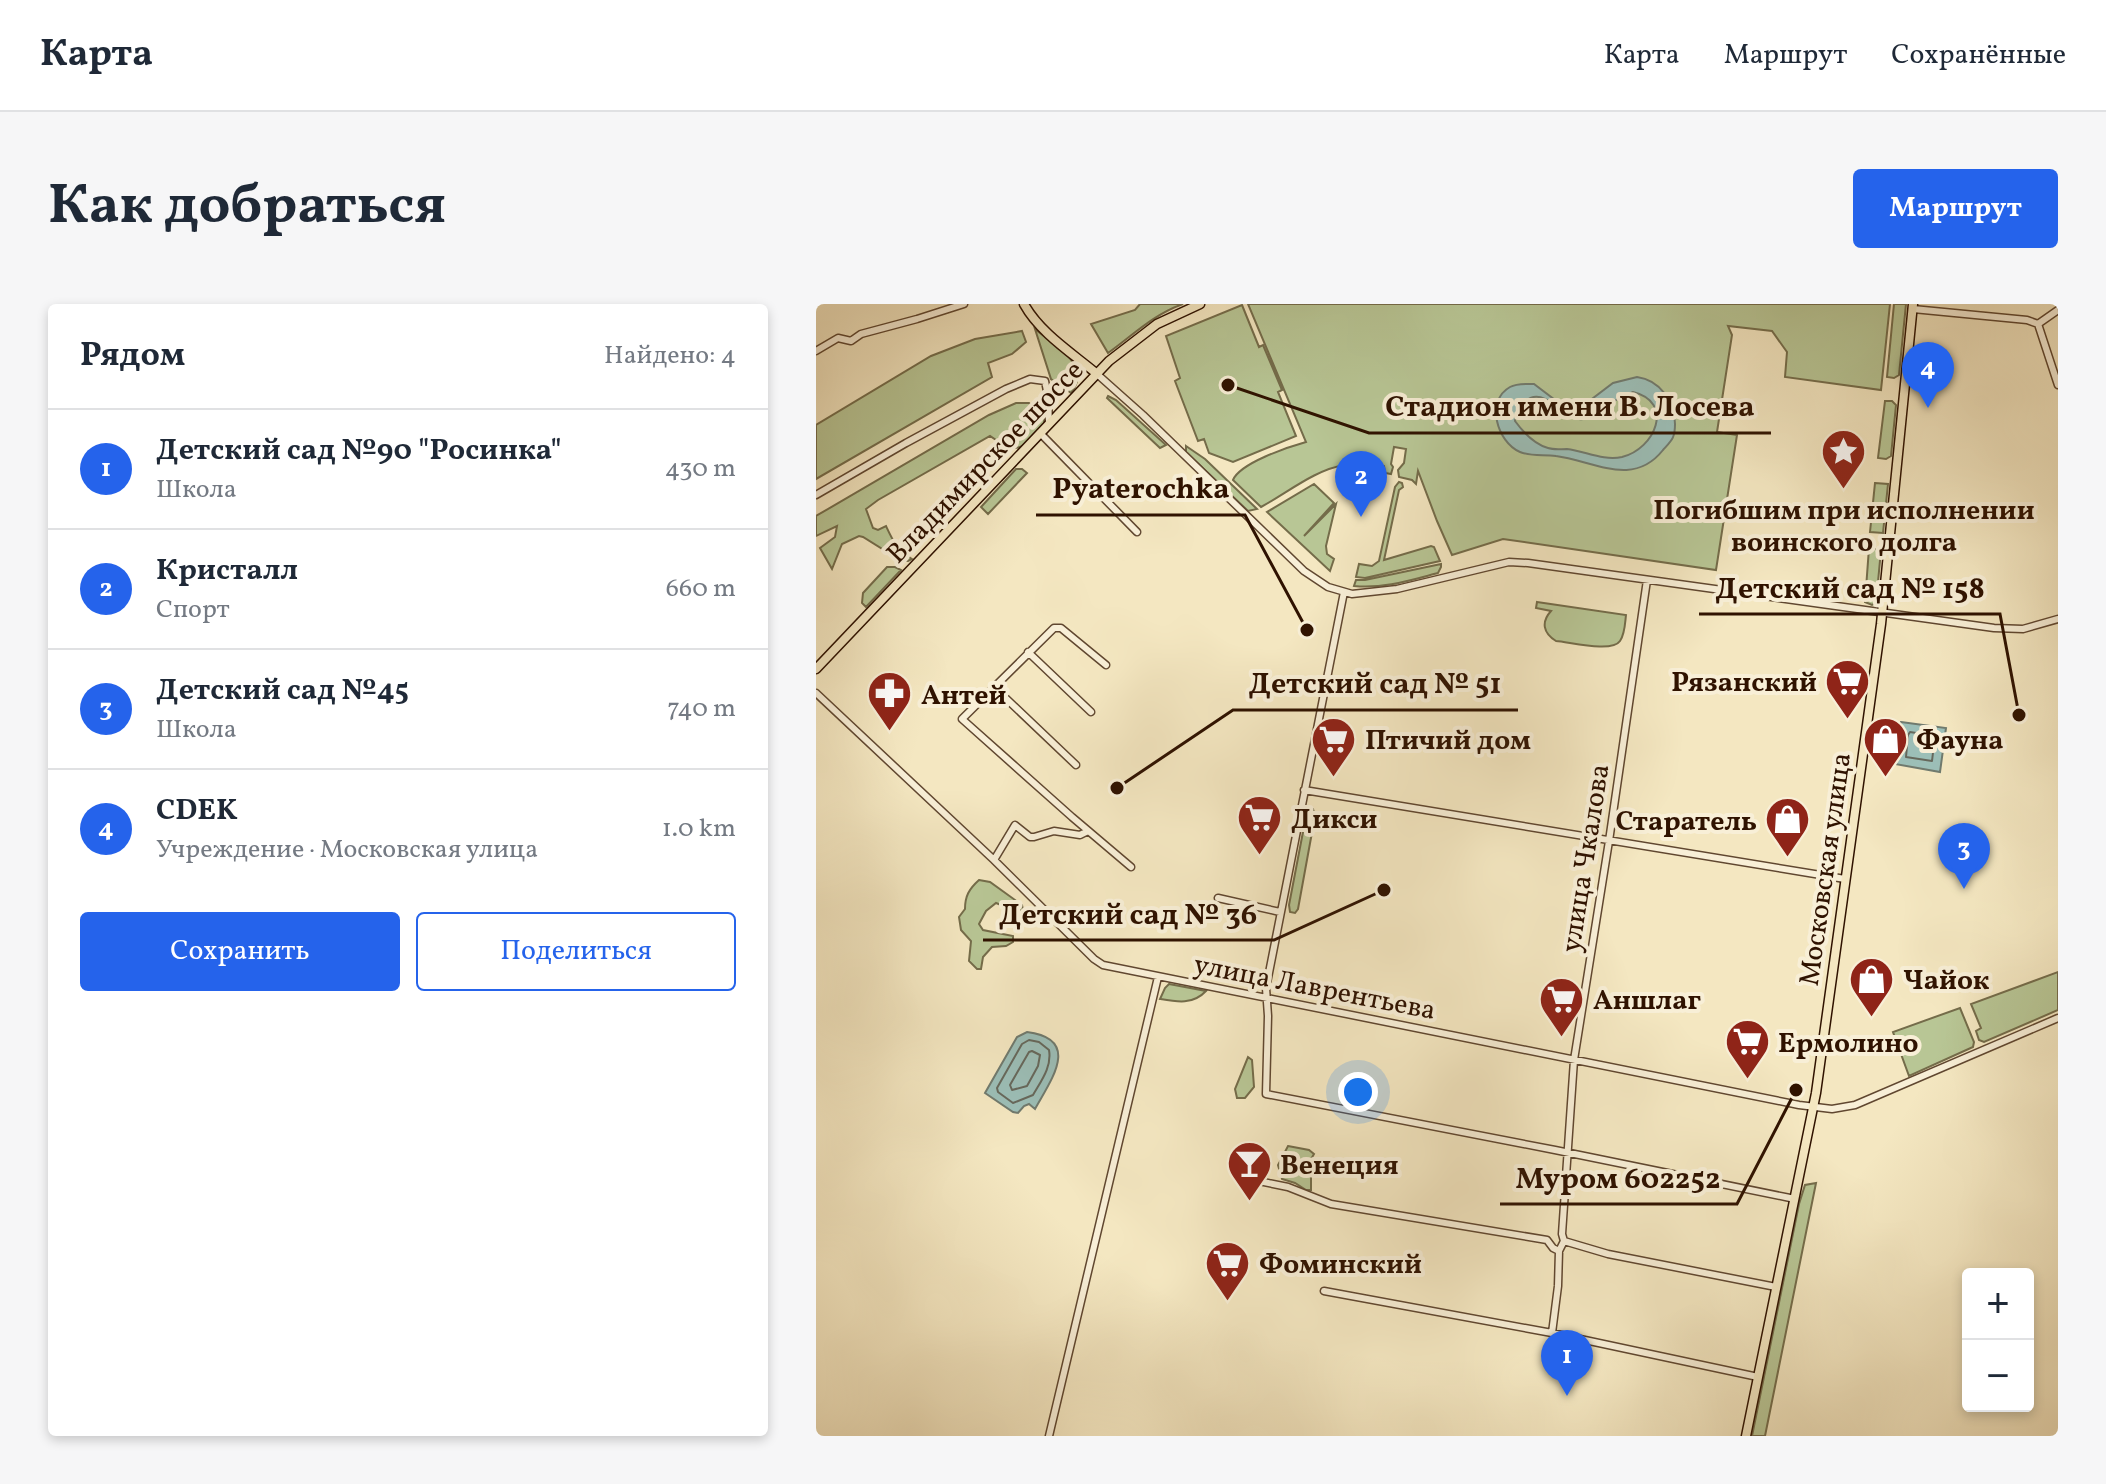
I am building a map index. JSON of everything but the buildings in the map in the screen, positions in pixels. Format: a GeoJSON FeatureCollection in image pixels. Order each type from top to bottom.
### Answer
{"type":"FeatureCollection","features":[{"type":"Feature","properties":{"kind":"main road"},"geometry":{"type":"LineString","coordinates":[[1024,304],[1046,331],[1097,374]]}},
{"type":"Feature","properties":{"kind":"main road","name":"Владимирское шоссе"},"geometry":{"type":"LineString","coordinates":[[816,669],[1109,361],[1157,324],[1200,304]]}},
{"type":"Feature","properties":{"kind":"main road","name":"Московская улица"},"geometry":{"type":"LineString","coordinates":[[1746,1436],[1813,1107],[1882,613],[1913,306]]}},
{"type":"Feature","properties":{"kind":"street"},"geometry":{"type":"LineString","coordinates":[[816,351],[838,338],[851,341],[861,334],[964,304]]}},
{"type":"Feature","properties":{"kind":"street"},"geometry":{"type":"LineString","coordinates":[[1913,306],[2038,324]]}},
{"type":"Feature","properties":{"kind":"street"},"geometry":{"type":"LineString","coordinates":[[2038,324],[2058,310]]}},
{"type":"Feature","properties":{"kind":"street"},"geometry":{"type":"LineString","coordinates":[[2038,324],[2058,385]]}},
{"type":"Feature","properties":{"kind":"street"},"geometry":{"type":"LineString","coordinates":[[1097,374],[1304,571],[1321,583],[1344,592],[1397,589],[1509,562],[2010,629],[2023,629],[2058,619]]}},
{"type":"Feature","properties":{"kind":"street"},"geometry":{"type":"LineString","coordinates":[[816,495],[906,443],[1030,379],[1045,381],[1049,424]]}},
{"type":"Feature","properties":{"kind":"street"},"geometry":{"type":"LineString","coordinates":[[1040,433],[1137,532]]}},
{"type":"Feature","properties":{"kind":"street","name":"улица Чкалова"},"geometry":{"type":"LineString","coordinates":[[1552,1333],[1559,1251],[1563,1238],[1574,1060],[1647,580]]}},
{"type":"Feature","properties":{"kind":"street"},"geometry":{"type":"LineString","coordinates":[[1344,592],[1266,988],[1266,1094],[1795,1199]]}},
{"type":"Feature","properties":{"kind":"street"},"geometry":{"type":"LineString","coordinates":[[1106,665],[1061,628],[1054,628],[962,719],[1131,867]]}},
{"type":"Feature","properties":{"kind":"street"},"geometry":{"type":"LineString","coordinates":[[1028,652],[1091,712]]}},
{"type":"Feature","properties":{"kind":"street"},"geometry":{"type":"LineString","coordinates":[[995,688],[1076,765]]}},
{"type":"Feature","properties":{"kind":"street","name":"улица Лаврентьева"},"geometry":{"type":"LineString","coordinates":[[816,693],[1103,965],[1832,1109],[1855,1105],[2058,1018]]}},
{"type":"Feature","properties":{"kind":"street"},"geometry":{"type":"LineString","coordinates":[[1304,790],[1845,879]]}},
{"type":"Feature","properties":{"kind":"street"},"geometry":{"type":"LineString","coordinates":[[994,860],[1015,825],[1030,837],[1054,831],[1080,835],[1088,831]]}},
{"type":"Feature","properties":{"kind":"street"},"geometry":{"type":"LineString","coordinates":[[1218,898],[1280,912]]}},
{"type":"Feature","properties":{"kind":"street"},"geometry":{"type":"LineString","coordinates":[[1049,1436],[1158,977]]}},
{"type":"Feature","properties":{"kind":"street"},"geometry":{"type":"LineString","coordinates":[[1239,1177],[1288,1187],[1331,1204],[1547,1240],[1555,1235],[1608,1254],[1776,1287]]}},
{"type":"Feature","properties":{"kind":"street"},"geometry":{"type":"LineString","coordinates":[[1547,1240],[1559,1251]]}},
{"type":"Feature","properties":{"kind":"street"},"geometry":{"type":"LineString","coordinates":[[1324,1291],[1552,1333],[1758,1377]]}},
{"type":"Feature","properties":{"kind":"green space"},"geometry":{"type":"Polygon","coordinates":[[[1140,304],[1183,304],[1153,319],[1108,353],[1091,324],[1135,310],[1140,304]]]}},
{"type":"Feature","properties":{"kind":"green space"},"geometry":{"type":"Polygon","coordinates":[[[1248,304],[1890,304],[1881,390],[1785,377],[1787,352],[1772,331],[1728,326],[1732,335],[1717,432],[1737,435],[1716,570],[1503,539],[1452,555],[1418,471],[1416,484],[1399,477],[1398,470],[1404,463],[1406,449],[1394,447],[1391,474],[1385,473],[1384,466],[1349,458],[1345,465],[1313,476],[1261,507],[1233,480],[1237,474],[1254,462],[1306,442],[1248,304]]]}},
{"type":"Feature","properties":{"kind":"green space"},"geometry":{"type":"Polygon","coordinates":[[[1894,304],[1906,304],[1899,375],[1894,378],[1887,377],[1894,304]]]}},
{"type":"Feature","properties":{"kind":"green space"},"geometry":{"type":"Polygon","coordinates":[[[1242,305],[1259,347],[1263,345],[1282,390],[1278,392],[1296,436],[1233,462],[1209,453],[1204,439],[1198,441],[1175,381],[1180,378],[1166,336],[1242,305]]]}},
{"type":"Feature","properties":{"kind":"green space"},"geometry":{"type":"Polygon","coordinates":[[[1035,329],[1061,349],[1074,365],[1077,383],[1071,393],[1051,379],[1035,329]]]}},
{"type":"Feature","properties":{"kind":"green space"},"geometry":{"type":"Polygon","coordinates":[[[1022,331],[1026,342],[1012,354],[988,363],[992,377],[816,479],[816,425],[931,356],[975,339],[1022,331]]]}},
{"type":"Feature","properties":{"kind":"green space"},"geometry":{"type":"Polygon","coordinates":[[[1108,396],[1116,400],[1166,445],[1160,448],[1108,396]]]}},
{"type":"Feature","properties":{"kind":"green space"},"geometry":{"type":"Polygon","coordinates":[[[1885,401],[1896,405],[1891,456],[1886,459],[1878,458],[1885,401]]]}},
{"type":"Feature","properties":{"kind":"green space"},"geometry":{"type":"Polygon","coordinates":[[[1016,403],[1029,403],[1035,409],[1045,403],[1044,424],[1027,443],[1011,448],[1005,446],[1012,436],[1002,444],[990,436],[866,509],[873,528],[878,530],[886,526],[896,545],[912,559],[900,560],[859,536],[842,544],[832,569],[820,548],[835,537],[837,526],[816,536],[816,516],[989,415],[1016,403]]]}},
{"type":"Feature","properties":{"kind":"green space"},"geometry":{"type":"Polygon","coordinates":[[[1186,446],[1205,459],[1257,509],[1248,511],[1186,452],[1186,446]]]}},
{"type":"Feature","properties":{"kind":"green space"},"geometry":{"type":"Polygon","coordinates":[[[1016,469],[1027,473],[988,514],[981,507],[1016,469]]]}},
{"type":"Feature","properties":{"kind":"green space"},"geometry":{"type":"Polygon","coordinates":[[[1399,482],[1403,487],[1399,490],[1384,560],[1431,546],[1440,561],[1365,578],[1356,577],[1359,564],[1372,566],[1379,561],[1395,487],[1399,482]]]}},
{"type":"Feature","properties":{"kind":"green space"},"geometry":{"type":"Polygon","coordinates":[[[1875,483],[1888,484],[1883,533],[1870,532],[1875,483]]]}},
{"type":"Feature","properties":{"kind":"green space"},"geometry":{"type":"Polygon","coordinates":[[[1314,484],[1334,503],[1304,536],[1336,504],[1326,546],[1327,554],[1334,559],[1330,571],[1267,512],[1314,484]]]}},
{"type":"Feature","properties":{"kind":"green space"},"geometry":{"type":"Polygon","coordinates":[[[1869,548],[1881,550],[1876,603],[1872,605],[1865,602],[1869,548]]]}},
{"type":"Feature","properties":{"kind":"green space"},"geometry":{"type":"Polygon","coordinates":[[[1441,564],[1438,573],[1386,585],[1354,586],[1356,580],[1441,564]]]}},
{"type":"Feature","properties":{"kind":"green space"},"geometry":{"type":"Polygon","coordinates":[[[887,567],[901,570],[866,607],[862,603],[863,593],[887,567]]]}},
{"type":"Feature","properties":{"kind":"green space"},"geometry":{"type":"Polygon","coordinates":[[[1537,602],[1626,615],[1622,638],[1609,646],[1556,641],[1545,627],[1551,611],[1536,608],[1537,602]]]}},
{"type":"Feature","properties":{"kind":"green space"},"geometry":{"type":"Polygon","coordinates":[[[1309,808],[1313,809],[1315,816],[1295,913],[1290,912],[1289,905],[1309,808]]]}},
{"type":"Feature","properties":{"kind":"green space"},"geometry":{"type":"Polygon","coordinates":[[[979,880],[990,882],[1022,905],[1023,910],[1016,911],[996,903],[986,911],[979,924],[983,930],[1013,936],[1013,942],[992,947],[983,957],[981,969],[977,969],[969,961],[971,941],[961,930],[959,917],[965,909],[968,893],[979,880]]]}},
{"type":"Feature","properties":{"kind":"green space"},"geometry":{"type":"Polygon","coordinates":[[[2058,972],[2058,1010],[1984,1042],[1979,1040],[1976,1031],[1981,1028],[1971,1004],[2058,972]]]}},
{"type":"Feature","properties":{"kind":"green space"},"geometry":{"type":"Polygon","coordinates":[[[1169,984],[1206,991],[1190,1000],[1160,999],[1169,984]]]}},
{"type":"Feature","properties":{"kind":"green space"},"geometry":{"type":"Polygon","coordinates":[[[1960,1008],[1974,1042],[1973,1047],[1909,1076],[1893,1032],[1960,1008]]]}},
{"type":"Feature","properties":{"kind":"green space"},"geometry":{"type":"Polygon","coordinates":[[[1248,1057],[1252,1060],[1254,1087],[1245,1098],[1237,1098],[1235,1089],[1248,1057]]]}},
{"type":"Feature","properties":{"kind":"green space"},"geometry":{"type":"Polygon","coordinates":[[[1288,1146],[1314,1154],[1307,1166],[1311,1190],[1282,1179],[1278,1165],[1288,1146]]]}},
{"type":"Feature","properties":{"kind":"green space"},"geometry":{"type":"Polygon","coordinates":[[[1816,1183],[1765,1436],[1752,1436],[1799,1204],[1805,1185],[1816,1183]]]}},
{"type":"Feature","properties":{"kind":"water"},"geometry":{"type":"Polygon","coordinates":[[[1637,377],[1645,379],[1665,393],[1672,408],[1675,424],[1672,438],[1651,461],[1639,468],[1612,469],[1556,456],[1524,454],[1512,447],[1500,431],[1496,411],[1498,402],[1502,393],[1513,386],[1534,384],[1567,409],[1576,411],[1613,383],[1637,377]],[[1633,392],[1593,416],[1577,419],[1550,402],[1534,397],[1521,406],[1515,421],[1529,437],[1548,448],[1608,458],[1622,457],[1644,445],[1656,425],[1654,405],[1646,397],[1633,392]]]}},
{"type":"Feature","properties":{"kind":"water"},"geometry":{"type":"Polygon","coordinates":[[[1901,722],[1946,728],[1940,772],[1895,764],[1901,722]]]}},
{"type":"Feature","properties":{"kind":"water"},"geometry":{"type":"Polygon","coordinates":[[[1027,1032],[1044,1036],[1054,1043],[1058,1062],[1035,1109],[1029,1104],[1018,1113],[985,1093],[1017,1037],[1027,1032]]]}},
{"type":"Feature","properties":{"kind":"place","name":"Стадион имени В. Лосева"},"geometry":{"type":"Point","coordinates":[1228,385]}},
{"type":"Feature","properties":{"kind":"place","name":"CDEK"},"geometry":{"type":"Point","coordinates":[1928,408]}},
{"type":"Feature","properties":{"kind":"place","name":"Погибшим при исполнении воинского долга"},"geometry":{"type":"Point","coordinates":[1844,491]}},
{"type":"Feature","properties":{"kind":"place","name":"Кристалл"},"geometry":{"type":"Point","coordinates":[1361,517]}},
{"type":"Feature","properties":{"kind":"place","name":"Pyaterochka"},"geometry":{"type":"Point","coordinates":[1307,630]}},
{"type":"Feature","properties":{"kind":"place","name":"Детский сад № 158"},"geometry":{"type":"Point","coordinates":[2019,715]}},
{"type":"Feature","properties":{"kind":"place","name":"Рязанский"},"geometry":{"type":"Point","coordinates":[1848,720]}},
{"type":"Feature","properties":{"kind":"place","name":"Антей"},"geometry":{"type":"Point","coordinates":[890,733]}},
{"type":"Feature","properties":{"kind":"place","name":"Птичий дом"},"geometry":{"type":"Point","coordinates":[1334,778]}},
{"type":"Feature","properties":{"kind":"place","name":"Фауна"},"geometry":{"type":"Point","coordinates":[1885,778]}},
{"type":"Feature","properties":{"kind":"place","name":"Детский сад № 51"},"geometry":{"type":"Point","coordinates":[1117,788]}},
{"type":"Feature","properties":{"kind":"place","name":"Дикси"},"geometry":{"type":"Point","coordinates":[1260,857]}},
{"type":"Feature","properties":{"kind":"place","name":"Старатель"},"geometry":{"type":"Point","coordinates":[1788,859]}},
{"type":"Feature","properties":{"kind":"place","name":"Детский сад №45"},"geometry":{"type":"Point","coordinates":[1964,889]}},
{"type":"Feature","properties":{"kind":"place","name":"Детский сад № 36"},"geometry":{"type":"Point","coordinates":[1384,890]}},
{"type":"Feature","properties":{"kind":"place","name":"Чайок"},"geometry":{"type":"Point","coordinates":[1872,1018]}},
{"type":"Feature","properties":{"kind":"place","name":"Аншлаг"},"geometry":{"type":"Point","coordinates":[1562,1038]}},
{"type":"Feature","properties":{"kind":"place","name":"Ермолино"},"geometry":{"type":"Point","coordinates":[1747,1081]}},
{"type":"Feature","properties":{"kind":"place","name":"Муром 602252"},"geometry":{"type":"Point","coordinates":[1796,1090]}},
{"type":"Feature","properties":{"kind":"place","name":"Венеция"},"geometry":{"type":"Point","coordinates":[1249,1203]}},
{"type":"Feature","properties":{"kind":"place","name":"Фоминский"},"geometry":{"type":"Point","coordinates":[1228,1302]}},
{"type":"Feature","properties":{"kind":"place","name":"Детский сад №90 \"Росинка\""},"geometry":{"type":"Point","coordinates":[1567,1396]}}]}
